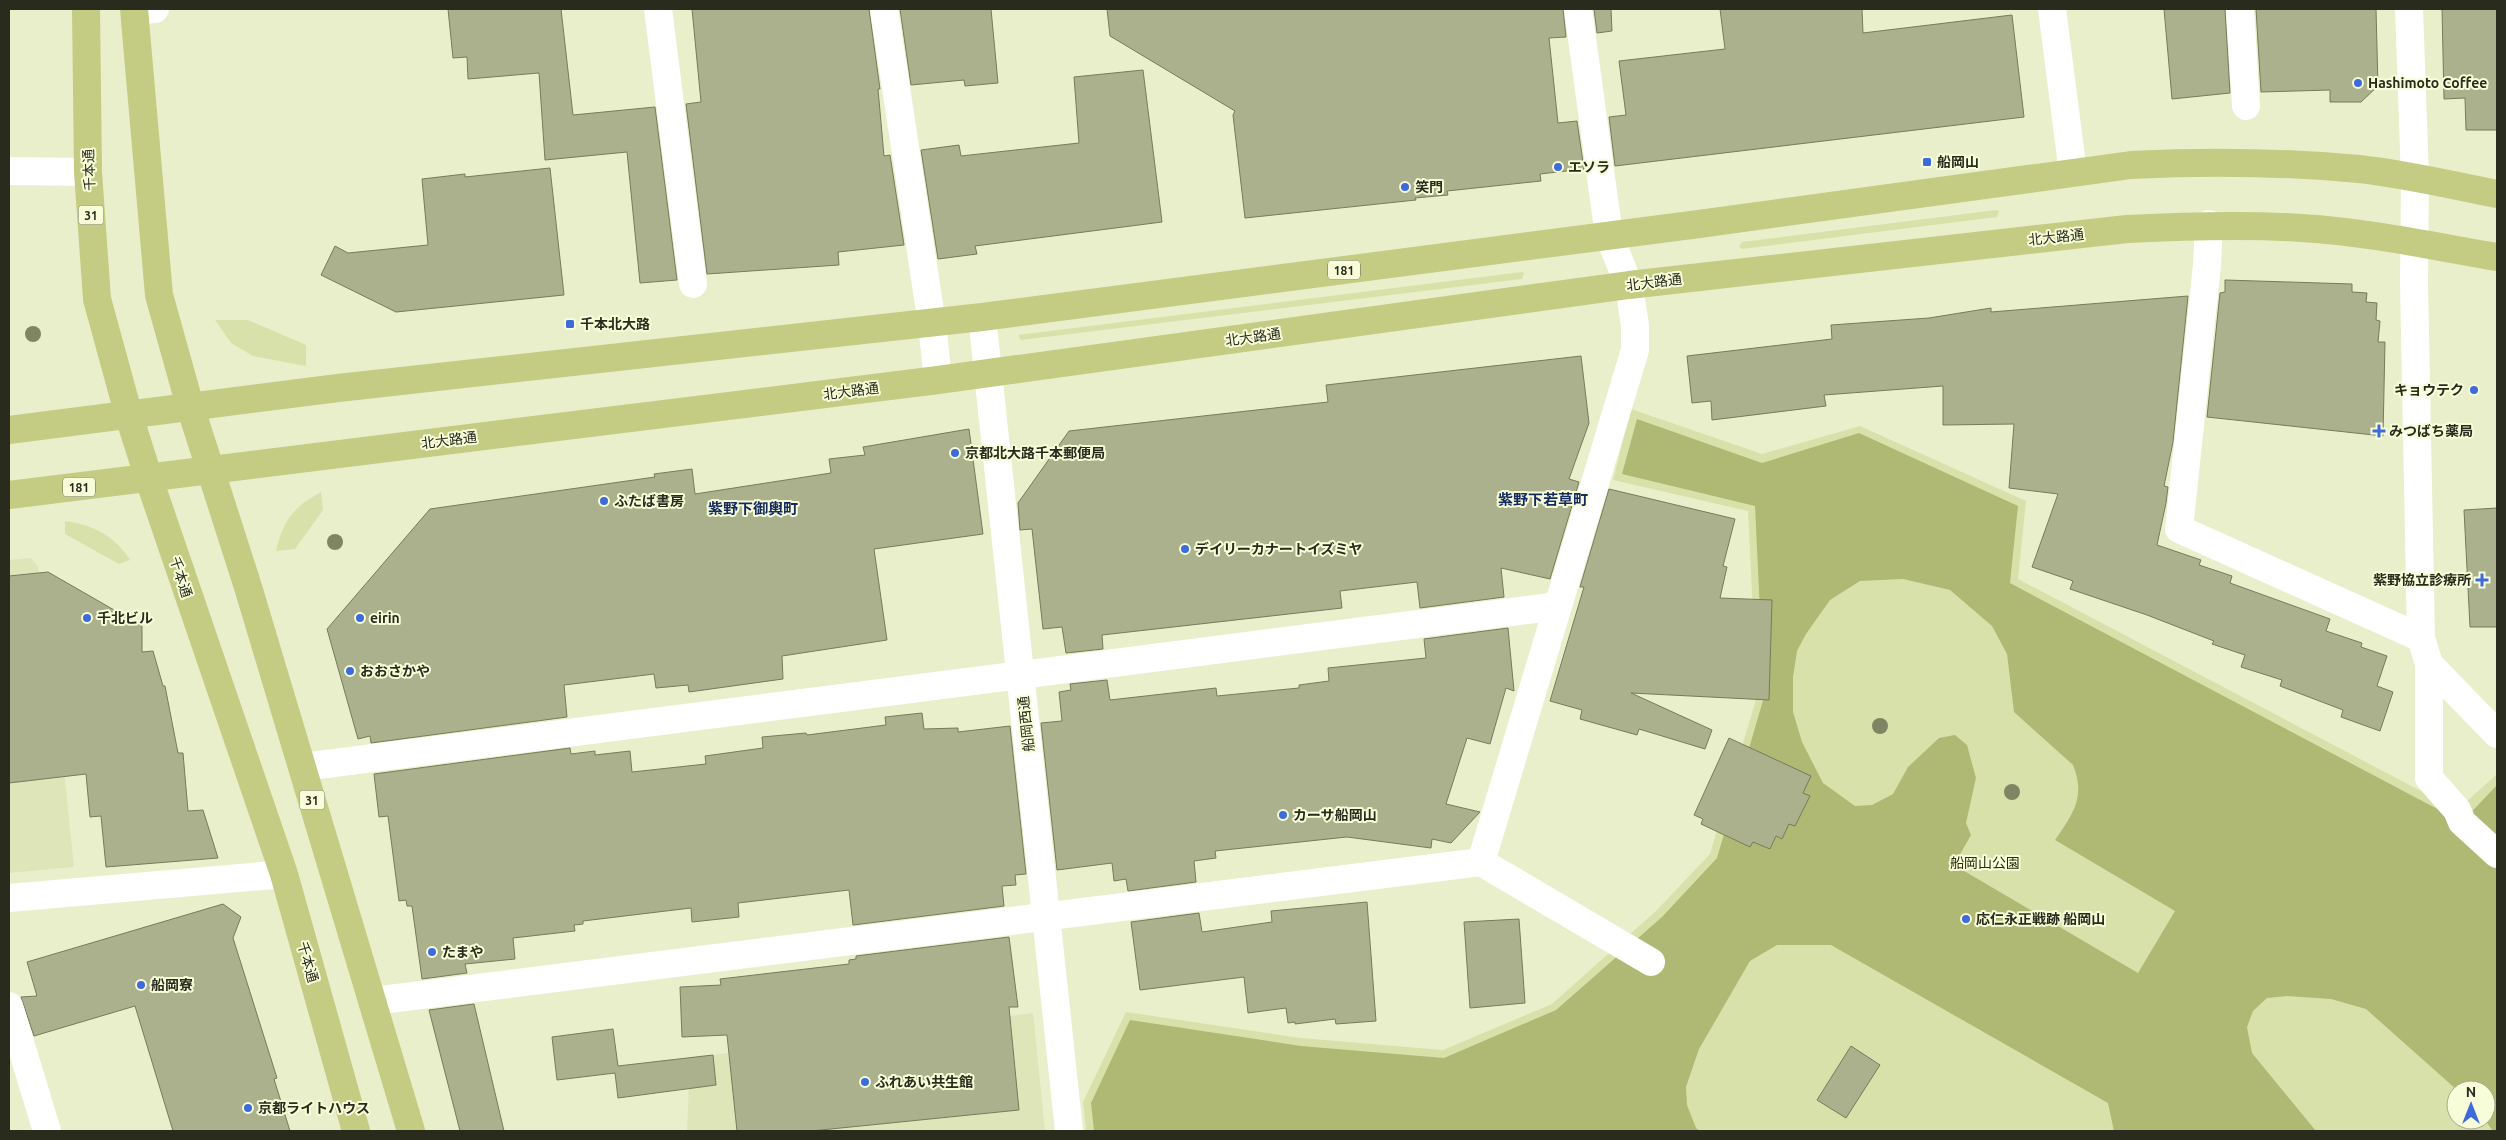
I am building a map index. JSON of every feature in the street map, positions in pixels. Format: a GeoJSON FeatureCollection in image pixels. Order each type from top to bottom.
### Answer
{"type":"FeatureCollection","features":[{"type":"Feature","properties":{"kind":"main road","name":"千本通"},"geometry":{"type":"LineString","coordinates":[[86,9],[88,172],[97,299],[128,416],[148,479],[284,874],[356,1131]]}},
{"type":"Feature","properties":{"kind":"main road","name":"31"},"geometry":{"type":"LineString","coordinates":[[141,10],[159,295],[190,406],[303,767],[411,1131]]}},
{"type":"Feature","properties":{"kind":"main road","name":"181"},"geometry":{"type":"LineString","coordinates":[[9,430],[348,386],[982,318],[2131,165],[2232,162],[2360,170],[2415,178],[2497,194]]}},
{"type":"Feature","properties":{"kind":"main road","name":"北大路通"},"geometry":{"type":"LineString","coordinates":[[9,495],[938,380],[1629,285],[2127,229],[2209,224],[2302,228],[2358,233],[2497,257]]}},
{"type":"Feature","properties":{"kind":"street"},"geometry":{"type":"LineString","coordinates":[[658,9],[693,284]]}},
{"type":"Feature","properties":{"kind":"street"},"geometry":{"type":"LineString","coordinates":[[884,9],[932,324],[938,380]]}},
{"type":"Feature","properties":{"kind":"street"},"geometry":{"type":"LineString","coordinates":[[1481,862],[1635,350],[1636,326],[1629,285],[1609,236],[1578,9]]}},
{"type":"Feature","properties":{"kind":"street"},"geometry":{"type":"LineString","coordinates":[[2052,9],[2074,173]]}},
{"type":"Feature","properties":{"kind":"street"},"geometry":{"type":"LineString","coordinates":[[2240,9],[2246,106]]}},
{"type":"Feature","properties":{"kind":"street"},"geometry":{"type":"LineString","coordinates":[[2409,9],[2415,178],[2421,638],[2429,664],[2429,778],[2457,810],[2462,822],[2497,854]]}},
{"type":"Feature","properties":{"kind":"street"},"geometry":{"type":"LineString","coordinates":[[9,172],[88,172]]}},
{"type":"Feature","properties":{"kind":"street"},"geometry":{"type":"LineString","coordinates":[[2209,224],[2207,265],[2178,529],[2421,638]]}},
{"type":"Feature","properties":{"kind":"street","name":"船岡西通"},"geometry":{"type":"LineString","coordinates":[[982,318],[1069,1131]]}},
{"type":"Feature","properties":{"kind":"street"},"geometry":{"type":"LineString","coordinates":[[303,767],[1558,606]]}},
{"type":"Feature","properties":{"kind":"street"},"geometry":{"type":"LineString","coordinates":[[2429,664],[2497,734]]}},
{"type":"Feature","properties":{"kind":"street"},"geometry":{"type":"LineString","coordinates":[[373,1001],[1481,862],[1651,962]]}},
{"type":"Feature","properties":{"kind":"street"},"geometry":{"type":"LineString","coordinates":[[9,898],[284,874]]}},
{"type":"Feature","properties":{"kind":"street"},"geometry":{"type":"LineString","coordinates":[[9,1006],[47,1131]]}},
{"type":"Feature","properties":{"kind":"shaded area","name":"船岡山公園"},"geometry":{"type":"Polygon","coordinates":[[[1637,419],[1762,463],[1859,433],[2018,506],[2010,583],[2462,822],[2497,785],[2497,1131],[2492,1130],[2496,1130],[2496,1080],[2446,1080],[2366,1009],[2331,999],[2287,996],[2267,998],[2253,1011],[2247,1027],[2252,1053],[2316,1131],[2114,1131],[2108,1103],[1831,945],[1777,945],[1750,961],[1699,1049],[1686,1087],[1687,1105],[1696,1128],[1700,1131],[1094,1131],[1091,1103],[1130,1020],[1301,1046],[1444,1058],[1556,1010],[1662,917],[1717,858],[1764,697],[1755,506],[1622,474],[1637,419]],[[1903,579],[1860,581],[1830,600],[1806,634],[1797,651],[1793,677],[1793,712],[1802,742],[1823,783],[1855,806],[1872,805],[1893,794],[1908,767],[1939,738],[1955,735],[1967,745],[1976,778],[1966,823],[1971,835],[1954,865],[2138,973],[2175,911],[2055,840],[2076,805],[2078,796],[2077,776],[2073,765],[2014,712],[2007,654],[1992,626],[1950,590],[1903,579]]]}},
{"type":"Feature","properties":{"kind":"shaded area"},"geometry":{"type":"Polygon","coordinates":[[[31,558],[38,567],[52,732],[60,731],[74,867],[9,873],[9,560],[31,558]]]}},
{"type":"Feature","properties":{"kind":"shaded area","name":"ふれあい共生館"},"geometry":{"type":"Polygon","coordinates":[[[1033,1013],[1045,1131],[687,1131],[690,1058],[1033,1013]]]}},
{"type":"Feature","properties":{"kind":"green space"},"geometry":{"type":"Polygon","coordinates":[[[1999,211],[1997,217],[1742,249],[1739,247],[1742,242],[1999,211]]]}},
{"type":"Feature","properties":{"kind":"green space"},"geometry":{"type":"Polygon","coordinates":[[[1524,273],[1522,279],[1021,340],[1018,335],[1524,273]]]}},
{"type":"Feature","properties":{"kind":"green space"},"geometry":{"type":"Polygon","coordinates":[[[215,320],[248,320],[306,345],[306,366],[253,356],[231,343],[215,320]]]}},
{"type":"Feature","properties":{"kind":"green space","name":"船岡山公園"},"geometry":{"type":"Polygon","coordinates":[[[1631,409],[1762,454],[1860,426],[2026,501],[2018,579],[2457,810],[2497,774],[2497,1131],[1086,1131],[1083,1102],[1126,1012],[1301,1038],[1443,1050],[1552,1004],[1656,911],[1710,854],[1757,696],[1748,511],[1613,480],[1631,409]]]}},
{"type":"Feature","properties":{"kind":"green space"},"geometry":{"type":"Polygon","coordinates":[[[321,492],[323,510],[295,549],[276,551],[286,523],[296,509],[321,492]]]}},
{"type":"Feature","properties":{"kind":"green space"},"geometry":{"type":"Polygon","coordinates":[[[65,521],[85,525],[102,533],[117,544],[130,560],[119,564],[65,534],[65,521]]]}},
{"type":"Feature","properties":{"kind":"building"},"geometry":{"type":"Polygon","coordinates":[[[448,9],[561,9],[573,115],[655,107],[677,280],[640,283],[627,152],[545,160],[539,73],[468,79],[467,57],[453,58],[448,9]]]}},
{"type":"Feature","properties":{"kind":"building"},"geometry":{"type":"Polygon","coordinates":[[[692,9],[869,9],[880,89],[878,89],[884,156],[890,155],[904,245],[838,252],[839,265],[707,274],[686,104],[701,102],[692,9]]]}},
{"type":"Feature","properties":{"kind":"building"},"geometry":{"type":"Polygon","coordinates":[[[900,9],[991,9],[998,83],[965,86],[964,80],[911,85],[900,9]]]}},
{"type":"Feature","properties":{"kind":"building"},"geometry":{"type":"Polygon","coordinates":[[[1107,9],[1563,9],[1566,37],[1549,38],[1558,123],[1577,121],[1584,169],[1540,174],[1541,181],[1447,191],[1448,195],[1415,198],[1416,200],[1245,218],[1233,115],[1235,111],[1110,36],[1107,9]]]}},
{"type":"Feature","properties":{"kind":"building"},"geometry":{"type":"Polygon","coordinates":[[[1594,9],[1611,9],[1612,31],[1597,33],[1594,9]]]}},
{"type":"Feature","properties":{"kind":"building"},"geometry":{"type":"Polygon","coordinates":[[[1720,9],[1862,9],[1863,33],[2012,15],[2024,117],[1615,166],[1609,117],[1626,115],[1619,61],[1725,49],[1720,9]]]}},
{"type":"Feature","properties":{"kind":"building"},"geometry":{"type":"Polygon","coordinates":[[[2164,9],[2225,9],[2230,93],[2172,99],[2164,9]]]}},
{"type":"Feature","properties":{"kind":"building"},"geometry":{"type":"Polygon","coordinates":[[[2256,9],[2376,9],[2378,86],[2361,102],[2330,102],[2330,90],[2261,92],[2256,9]]]}},
{"type":"Feature","properties":{"kind":"building"},"geometry":{"type":"Polygon","coordinates":[[[2442,9],[2497,9],[2497,130],[2466,130],[2465,98],[2444,99],[2442,9]]]}},
{"type":"Feature","properties":{"kind":"building"},"geometry":{"type":"Polygon","coordinates":[[[1143,70],[1162,222],[975,246],[977,254],[938,259],[921,150],[959,145],[961,156],[1079,143],[1074,77],[1143,70]]]}},
{"type":"Feature","properties":{"kind":"building"},"geometry":{"type":"Polygon","coordinates":[[[550,168],[564,295],[396,312],[321,275],[335,246],[348,253],[428,245],[422,179],[465,174],[465,177],[550,168]]]}},
{"type":"Feature","properties":{"kind":"building"},"geometry":{"type":"Polygon","coordinates":[[[2225,280],[2352,284],[2352,292],[2367,293],[2366,302],[2377,303],[2376,320],[2380,321],[2378,342],[2385,342],[2383,436],[2207,417],[2220,293],[2225,292],[2225,280]]]}},
{"type":"Feature","properties":{"kind":"building"},"geometry":{"type":"Polygon","coordinates":[[[2188,296],[2173,442],[2164,486],[2168,487],[2157,545],[2201,560],[2199,565],[2232,576],[2230,583],[2330,619],[2326,631],[2362,643],[2361,647],[2387,656],[2377,686],[2393,692],[2380,731],[2341,717],[2343,710],[2280,686],[2282,680],[2241,667],[2245,655],[2212,644],[2214,641],[2147,615],[2070,589],[2073,581],[2032,567],[2058,494],[2009,488],[2014,424],[1943,425],[1943,386],[1824,395],[1826,406],[1712,420],[1711,401],[1692,403],[1687,356],[1832,339],[1831,325],[1929,318],[1991,308],[1991,312],[2188,296]]]}},
{"type":"Feature","properties":{"kind":"building"},"geometry":{"type":"Polygon","coordinates":[[[1581,356],[1589,423],[1569,479],[1579,482],[1550,579],[1501,568],[1504,597],[1420,608],[1417,582],[1340,591],[1342,608],[1102,635],[1103,649],[1066,653],[1062,627],[1043,629],[1032,529],[1020,530],[1018,503],[1069,431],[1328,402],[1326,385],[1581,356]]]}},
{"type":"Feature","properties":{"kind":"building"},"geometry":{"type":"Polygon","coordinates":[[[969,429],[983,534],[874,549],[887,640],[782,656],[783,679],[689,692],[688,685],[656,688],[654,674],[564,685],[567,717],[371,743],[370,736],[358,739],[327,629],[430,509],[655,477],[654,474],[692,469],[695,494],[831,473],[829,459],[865,455],[863,447],[969,429]]]}},
{"type":"Feature","properties":{"kind":"building"},"geometry":{"type":"Polygon","coordinates":[[[1609,489],[1735,519],[1723,566],[1727,567],[1720,598],[1772,600],[1769,700],[1631,693],[1712,730],[1705,749],[1639,729],[1637,735],[1580,719],[1582,710],[1550,701],[1584,587],[1580,587],[1609,489]]]}},
{"type":"Feature","properties":{"kind":"building","name":"紫野協立診療所"},"geometry":{"type":"Polygon","coordinates":[[[2497,508],[2497,627],[2470,627],[2464,510],[2497,508]]]}},
{"type":"Feature","properties":{"kind":"building"},"geometry":{"type":"Polygon","coordinates":[[[48,572],[142,626],[142,652],[153,651],[163,686],[165,686],[178,753],[183,753],[188,811],[203,810],[218,858],[106,867],[101,816],[90,817],[86,774],[9,783],[9,576],[48,572]]]}},
{"type":"Feature","properties":{"kind":"building"},"geometry":{"type":"Polygon","coordinates":[[[1508,628],[1514,691],[1506,688],[1490,744],[1467,738],[1446,804],[1480,812],[1451,843],[1432,839],[1431,848],[1347,837],[1215,851],[1216,858],[1194,861],[1196,882],[1128,891],[1126,879],[1114,881],[1112,863],[1057,870],[1041,723],[1062,721],[1059,692],[1071,690],[1070,684],[1107,680],[1110,700],[1216,688],[1217,696],[1299,688],[1299,685],[1329,681],[1328,668],[1426,658],[1424,639],[1508,628]]]}},
{"type":"Feature","properties":{"kind":"building"},"geometry":{"type":"Polygon","coordinates":[[[922,713],[924,729],[958,728],[958,732],[1010,726],[1026,874],[1015,875],[1016,885],[1002,886],[1004,906],[853,925],[849,890],[738,903],[739,917],[692,922],[691,908],[583,921],[583,924],[574,925],[575,931],[513,938],[515,959],[465,964],[467,973],[422,979],[412,906],[407,906],[406,900],[399,901],[388,816],[379,817],[374,774],[570,748],[571,754],[595,751],[595,755],[630,751],[632,772],[706,764],[705,756],[763,748],[762,737],[806,733],[807,735],[886,725],[885,717],[922,713]]]}},
{"type":"Feature","properties":{"kind":"building"},"geometry":{"type":"Polygon","coordinates":[[[1729,738],[1811,776],[1803,793],[1810,796],[1795,826],[1789,824],[1782,839],[1776,836],[1770,849],[1753,842],[1750,847],[1701,824],[1703,819],[1694,815],[1729,738]]]}},
{"type":"Feature","properties":{"kind":"building"},"geometry":{"type":"Polygon","coordinates":[[[1367,902],[1376,1021],[1336,1024],[1335,1019],[1295,1024],[1295,1022],[1288,1023],[1286,1008],[1248,1013],[1244,977],[1140,990],[1131,922],[1199,913],[1202,932],[1272,922],[1271,911],[1367,902]]]}},
{"type":"Feature","properties":{"kind":"building","name":"船岡寮"},"geometry":{"type":"Polygon","coordinates":[[[223,904],[241,917],[233,938],[277,1078],[274,1079],[290,1131],[173,1131],[135,1006],[34,1036],[21,997],[37,996],[27,962],[223,904]]]}},
{"type":"Feature","properties":{"kind":"building"},"geometry":{"type":"Polygon","coordinates":[[[1519,919],[1525,1003],[1470,1008],[1464,922],[1519,919]]]}},
{"type":"Feature","properties":{"kind":"building"},"geometry":{"type":"Polygon","coordinates":[[[1009,937],[1018,1007],[1009,1007],[1019,1110],[811,1131],[737,1131],[727,1035],[682,1037],[680,987],[721,985],[720,979],[849,964],[849,960],[856,959],[856,956],[1009,937]]]}},
{"type":"Feature","properties":{"kind":"building"},"geometry":{"type":"Polygon","coordinates":[[[474,1004],[504,1131],[460,1131],[429,1010],[474,1004]]]}},
{"type":"Feature","properties":{"kind":"building"},"geometry":{"type":"Polygon","coordinates":[[[613,1029],[618,1066],[713,1055],[716,1085],[618,1098],[615,1073],[557,1080],[552,1037],[613,1029]]]}},
{"type":"Feature","properties":{"kind":"building"},"geometry":{"type":"Polygon","coordinates":[[[1851,1046],[1880,1065],[1846,1118],[1817,1100],[1851,1046]]]}},
{"type":"Feature","properties":{"kind":"place","name":"Hashimoto Coffee"},"geometry":{"type":"Point","coordinates":[2358,83]}},
{"type":"Feature","properties":{"kind":"place","name":"船岡山"},"geometry":{"type":"Point","coordinates":[1927,162]}},
{"type":"Feature","properties":{"kind":"place","name":"エソラ"},"geometry":{"type":"Point","coordinates":[1558,167]}},
{"type":"Feature","properties":{"kind":"place","name":"笑門"},"geometry":{"type":"Point","coordinates":[1405,187]}},
{"type":"Feature","properties":{"kind":"place","name":"千本北大路"},"geometry":{"type":"Point","coordinates":[570,324]}},
{"type":"Feature","properties":{"kind":"place","name":"キョウテク"},"geometry":{"type":"Point","coordinates":[2474,390]}},
{"type":"Feature","properties":{"kind":"place","name":"みつばち薬局"},"geometry":{"type":"Point","coordinates":[2379,431]}},
{"type":"Feature","properties":{"kind":"place","name":"京都北大路千本郵便局"},"geometry":{"type":"Point","coordinates":[955,453]}},
{"type":"Feature","properties":{"kind":"place","name":"ふたば書房"},"geometry":{"type":"Point","coordinates":[604,501]}},
{"type":"Feature","properties":{"kind":"place","name":"デイリーカナートイズミヤ"},"geometry":{"type":"Point","coordinates":[1185,549]}},
{"type":"Feature","properties":{"kind":"place","name":"紫野協立診療所"},"geometry":{"type":"Point","coordinates":[2482,580]}},
{"type":"Feature","properties":{"kind":"place","name":"千北ビル"},"geometry":{"type":"Point","coordinates":[87,618]}},
{"type":"Feature","properties":{"kind":"place","name":"eirin"},"geometry":{"type":"Point","coordinates":[360,618]}},
{"type":"Feature","properties":{"kind":"place","name":"おおさかや"},"geometry":{"type":"Point","coordinates":[350,671]}},
{"type":"Feature","properties":{"kind":"place","name":"カーサ船岡山"},"geometry":{"type":"Point","coordinates":[1283,815]}},
{"type":"Feature","properties":{"kind":"place","name":"応仁永正戦跡 船岡山"},"geometry":{"type":"Point","coordinates":[1966,919]}},
{"type":"Feature","properties":{"kind":"place","name":"たまや"},"geometry":{"type":"Point","coordinates":[432,952]}},
{"type":"Feature","properties":{"kind":"place","name":"船岡寮"},"geometry":{"type":"Point","coordinates":[141,985]}},
{"type":"Feature","properties":{"kind":"place","name":"ふれあい共生館"},"geometry":{"type":"Point","coordinates":[865,1082]}},
{"type":"Feature","properties":{"kind":"place","name":"京都ライトハウス"},"geometry":{"type":"Point","coordinates":[248,1108]}},
{"type":"Feature","properties":{"kind":"district","name":"紫野下若草町"},"geometry":{"type":"Point","coordinates":[1543,499]}},
{"type":"Feature","properties":{"kind":"district","name":"紫野下御輿町"},"geometry":{"type":"Point","coordinates":[753,508]}}]}
